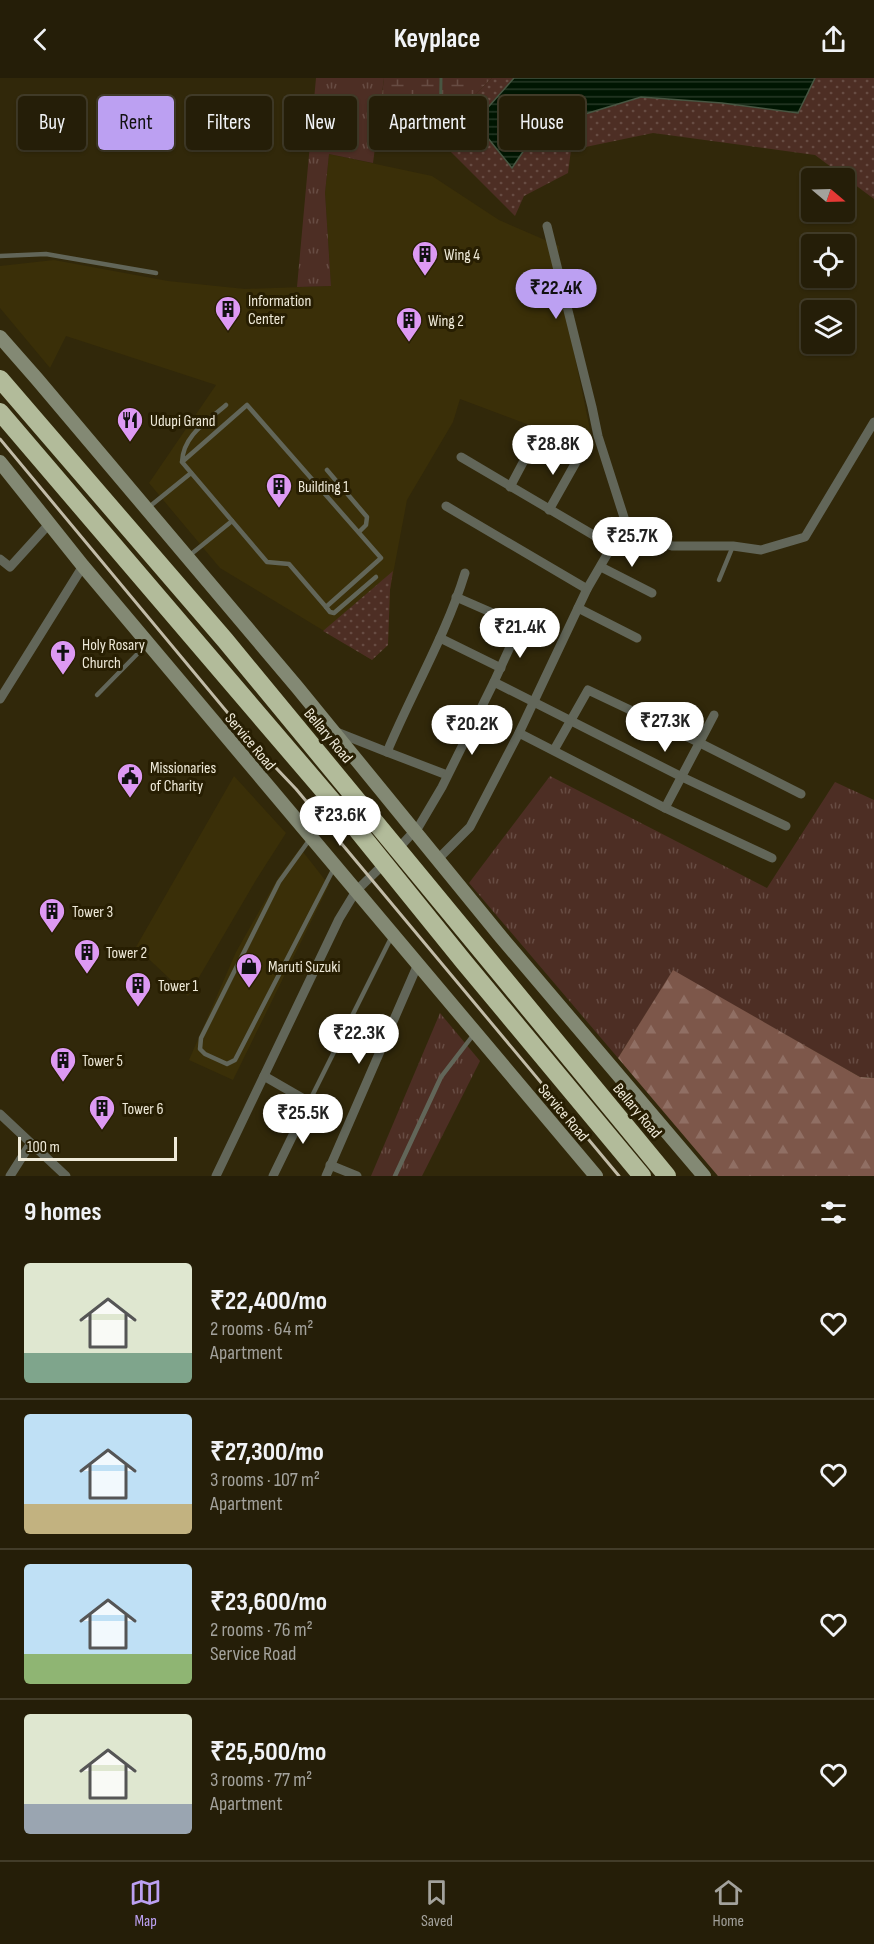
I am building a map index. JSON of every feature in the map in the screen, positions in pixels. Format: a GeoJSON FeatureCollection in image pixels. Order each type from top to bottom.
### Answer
{"type":"FeatureCollection","features":[{"type":"Feature","properties":{"kind":"highway","name":"Bellary Road"},"geometry":{"type":"LineString","coordinates":[[0,379],[225,640],[667,1176]]}},
{"type":"Feature","properties":{"kind":"highway"},"geometry":{"type":"LineString","coordinates":[[0,412],[358,831],[642,1176]]}},
{"type":"Feature","properties":{"kind":"main road"},"geometry":{"type":"LineString","coordinates":[[0,338],[187,557],[704,1176]]}},
{"type":"Feature","properties":{"kind":"main road","name":"Service Road"},"geometry":{"type":"LineString","coordinates":[[0,462],[83,566],[596,1176]]}},
{"type":"Feature","properties":{"kind":"street"},"geometry":{"type":"LineString","coordinates":[[547,226],[598,436],[629,533]]}},
{"type":"Feature","properties":{"kind":"street"},"geometry":{"type":"LineString","coordinates":[[629,533],[672,546],[733,546],[760,550],[805,537],[874,422]]}},
{"type":"Feature","properties":{"kind":"street"},"geometry":{"type":"LineString","coordinates":[[510,487],[536,438]]}},
{"type":"Feature","properties":{"kind":"street"},"geometry":{"type":"LineString","coordinates":[[549,510],[580,456]]}},
{"type":"Feature","properties":{"kind":"street"},"geometry":{"type":"LineString","coordinates":[[461,457],[612,546]]}},
{"type":"Feature","properties":{"kind":"street"},"geometry":{"type":"LineString","coordinates":[[446,506],[587,589]]}},
{"type":"Feature","properties":{"kind":"street"},"geometry":{"type":"LineString","coordinates":[[0,560],[10,567],[49,524]]}},
{"type":"Feature","properties":{"kind":"street"},"geometry":{"type":"LineString","coordinates":[[438,859],[470,827],[519,733],[587,589],[612,546],[629,533]]}},
{"type":"Feature","properties":{"kind":"street"},"geometry":{"type":"LineString","coordinates":[[0,699],[83,566]]}},
{"type":"Feature","properties":{"kind":"street"},"geometry":{"type":"LineString","coordinates":[[601,567],[652,593]]}},
{"type":"Feature","properties":{"kind":"street"},"geometry":{"type":"LineString","coordinates":[[387,752],[406,706],[440,638],[465,573]]}},
{"type":"Feature","properties":{"kind":"street"},"geometry":{"type":"LineString","coordinates":[[216,1176],[339,920],[356,891],[416,831],[494,682],[520,625],[456,597]]}},
{"type":"Feature","properties":{"kind":"street"},"geometry":{"type":"LineString","coordinates":[[578,608],[637,638]]}},
{"type":"Feature","properties":{"kind":"street"},"geometry":{"type":"LineString","coordinates":[[440,638],[501,668]]}},
{"type":"Feature","properties":{"kind":"street"},"geometry":{"type":"LineString","coordinates":[[494,682],[682,777],[786,826]]}},
{"type":"Feature","properties":{"kind":"street"},"geometry":{"type":"LineString","coordinates":[[554,750],[588,690],[801,794]]}},
{"type":"Feature","properties":{"kind":"street"},"geometry":{"type":"LineString","coordinates":[[664,808],[714,715]]}},
{"type":"Feature","properties":{"kind":"street"},"geometry":{"type":"LineString","coordinates":[[333,731],[447,775]]}},
{"type":"Feature","properties":{"kind":"street"},"geometry":{"type":"LineString","coordinates":[[519,733],[664,808],[772,858]]}},
{"type":"Feature","properties":{"kind":"street"},"geometry":{"type":"LineString","coordinates":[[326,1176],[418,964]]}},
{"type":"Feature","properties":{"kind":"street"},"geometry":{"type":"LineString","coordinates":[[264,1076],[309,1102],[273,1176]]}},
{"type":"Feature","properties":{"kind":"street"},"geometry":{"type":"LineString","coordinates":[[0,1114],[66,1176]]}},
{"type":"Feature","properties":{"kind":"street"},"geometry":{"type":"LineString","coordinates":[[10,1176],[31,1143]]}},
{"type":"Feature","properties":{"kind":"street"},"geometry":{"type":"LineString","coordinates":[[330,1165],[357,1176]]}},
{"type":"Feature","properties":{"kind":"lane"},"geometry":{"type":"LineString","coordinates":[[0,256],[46,254],[156,273]]}},
{"type":"Feature","properties":{"kind":"lane"},"geometry":{"type":"LineString","coordinates":[[226,405],[188,440],[182,462],[267,562],[289,564],[330,612],[334,613],[376,577]]}},
{"type":"Feature","properties":{"kind":"lane"},"geometry":{"type":"LineString","coordinates":[[182,462],[246,405],[381,558],[326,607]]}},
{"type":"Feature","properties":{"kind":"lane"},"geometry":{"type":"LineString","coordinates":[[327,470],[367,516],[366,525],[358,532]]}},
{"type":"Feature","properties":{"kind":"lane"},"geometry":{"type":"LineString","coordinates":[[146,509],[191,473]]}},
{"type":"Feature","properties":{"kind":"lane"},"geometry":{"type":"LineString","coordinates":[[187,557],[232,521]]}},
{"type":"Feature","properties":{"kind":"lane"},"geometry":{"type":"LineString","coordinates":[[719,580],[733,546]]}},
{"type":"Feature","properties":{"kind":"lane"},"geometry":{"type":"LineString","coordinates":[[97,695],[148,643]]}},
{"type":"Feature","properties":{"kind":"lane"},"geometry":{"type":"LineString","coordinates":[[312,838],[282,877],[262,914],[201,1038],[200,1049],[205,1054],[228,1064],[235,1060],[335,866]]}},
{"type":"Feature","properties":{"kind":"lane"},"geometry":{"type":"LineString","coordinates":[[309,1102],[393,934]]}},
{"type":"Feature","properties":{"kind":"lane"},"geometry":{"type":"LineString","coordinates":[[395,1176],[441,1077],[475,1032]]}},
{"type":"Feature","properties":{"kind":"shaded area"},"geometry":{"type":"Polygon","coordinates":[[[514,78],[815,78],[798,113],[722,103],[641,97],[585,114],[585,96],[499,96],[499,150],[524,150],[512,168],[487,137],[487,108],[514,78]]]}},
{"type":"Feature","properties":{"kind":"shaded area"},"geometry":{"type":"Polygon","coordinates":[[[329,154],[432,176],[499,220],[559,246],[557,270],[594,449],[460,399],[453,422],[407,500],[390,590],[388,645],[372,660],[220,568],[149,483],[216,385],[66,336],[50,368],[0,308],[0,266],[54,260],[168,281],[245,289],[331,286],[325,193],[329,154]]]}},
{"type":"Feature","properties":{"kind":"shaded area"},"geometry":{"type":"Polygon","coordinates":[[[234,776],[286,833],[188,996],[136,947],[234,776]]]}},
{"type":"Feature","properties":{"kind":"shaded area","name":"Maruti Suzuki"},"geometry":{"type":"Polygon","coordinates":[[[300,848],[329,885],[233,1080],[189,1060],[236,952],[278,878],[300,848]]]}},
{"type":"Feature","properties":{"kind":"green space"},"geometry":{"type":"Polygon","coordinates":[[[316,78],[384,78],[382,96],[369,96],[369,150],[375,150],[373,163],[329,154],[325,193],[331,286],[297,287],[309,150],[357,150],[357,96],[314,96],[316,78]]]}},
{"type":"Feature","properties":{"kind":"green space"},"geometry":{"type":"Polygon","coordinates":[[[384,78],[492,78],[474,96],[382,96],[384,78]]]}},
{"type":"Feature","properties":{"kind":"green space"},"geometry":{"type":"Polygon","coordinates":[[[492,78],[514,78],[487,109],[487,96],[474,96],[492,78]]]}},
{"type":"Feature","properties":{"kind":"green space"},"geometry":{"type":"Polygon","coordinates":[[[815,78],[874,78],[874,199],[855,185],[855,168],[832,168],[815,155],[653,133],[585,147],[585,114],[641,97],[722,103],[797,113],[815,78]]]}},
{"type":"Feature","properties":{"kind":"green space"},"geometry":{"type":"Polygon","coordinates":[[[487,123],[499,124],[499,150],[571,150],[568,173],[524,196],[515,216],[449,150],[487,150],[487,123]]]}},
{"type":"Feature","properties":{"kind":"green space"},"geometry":{"type":"Polygon","coordinates":[[[393,571],[388,645],[372,660],[323,631],[393,571]]]}},
{"type":"Feature","properties":{"kind":"green space"},"geometry":{"type":"Polygon","coordinates":[[[550,776],[767,888],[835,782],[874,800],[874,1078],[860,1077],[673,971],[618,1058],[469,883],[550,776]]]}},
{"type":"Feature","properties":{"kind":"green space"},"geometry":{"type":"Polygon","coordinates":[[[673,970],[860,1077],[874,1078],[874,1176],[718,1176],[618,1058],[673,970]]]}},
{"type":"Feature","properties":{"kind":"green space"},"geometry":{"type":"Polygon","coordinates":[[[440,1013],[480,1061],[422,1176],[371,1176],[440,1013]]]}},
{"type":"Feature","properties":{"kind":"waterway"},"geometry":{"type":"LineString","coordinates":[[441,78],[441,96]]}},
{"type":"Feature","properties":{"kind":"railway"},"geometry":{"type":"LineString","coordinates":[[0,439],[257,748],[296,789],[619,1176]]}},
{"type":"Feature","properties":{"kind":"place","name":"Wing 4"},"geometry":{"type":"Point","coordinates":[425,277]}},
{"type":"Feature","properties":{"kind":"place","name":"Information Center"},"geometry":{"type":"Point","coordinates":[228,332]}},
{"type":"Feature","properties":{"kind":"place","name":"Wing 2"},"geometry":{"type":"Point","coordinates":[409,343]}},
{"type":"Feature","properties":{"kind":"place","name":"Udupi Grand"},"geometry":{"type":"Point","coordinates":[130,443]}},
{"type":"Feature","properties":{"kind":"place","name":"Building 1"},"geometry":{"type":"Point","coordinates":[279,509]}},
{"type":"Feature","properties":{"kind":"place","name":"Holy Rosary Church"},"geometry":{"type":"Point","coordinates":[63,676]}},
{"type":"Feature","properties":{"kind":"place","name":"Missionaries of Charity"},"geometry":{"type":"Point","coordinates":[130,799]}},
{"type":"Feature","properties":{"kind":"place","name":"Tower 3"},"geometry":{"type":"Point","coordinates":[52,934]}},
{"type":"Feature","properties":{"kind":"place","name":"Tower 2"},"geometry":{"type":"Point","coordinates":[87,975]}},
{"type":"Feature","properties":{"kind":"place","name":"Maruti Suzuki"},"geometry":{"type":"Point","coordinates":[249,989]}},
{"type":"Feature","properties":{"kind":"place","name":"Tower 1"},"geometry":{"type":"Point","coordinates":[138,1008]}},
{"type":"Feature","properties":{"kind":"place","name":"Tower 5"},"geometry":{"type":"Point","coordinates":[63,1083]}},
{"type":"Feature","properties":{"kind":"place","name":"Tower 6"},"geometry":{"type":"Point","coordinates":[102,1131]}}]}
